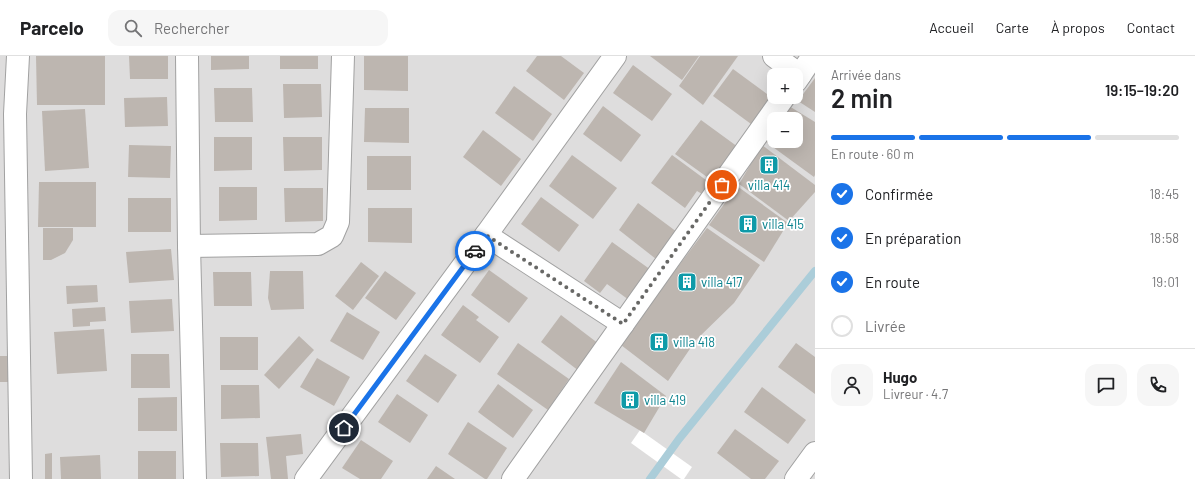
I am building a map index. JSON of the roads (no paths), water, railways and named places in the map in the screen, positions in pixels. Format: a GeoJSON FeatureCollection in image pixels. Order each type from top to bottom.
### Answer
{"type":"FeatureCollection","features":[{"type":"Feature","properties":{"kind":"street"},"geometry":{"type":"LineString","coordinates":[[18,56],[15,114],[21,479]]}},
{"type":"Feature","properties":{"kind":"street"},"geometry":{"type":"LineString","coordinates":[[187,56],[189,246],[195,479]]}},
{"type":"Feature","properties":{"kind":"street"},"geometry":{"type":"LineString","coordinates":[[189,246],[318,244],[332,236],[338,222],[343,56]]}},
{"type":"Feature","properties":{"kind":"street"},"geometry":{"type":"LineString","coordinates":[[306,479],[486,235],[614,56]]}},
{"type":"Feature","properties":{"kind":"street"},"geometry":{"type":"LineString","coordinates":[[774,56],[787,68]]}},
{"type":"Feature","properties":{"kind":"street"},"geometry":{"type":"LineString","coordinates":[[803,71],[813,56]]}},
{"type":"Feature","properties":{"kind":"street"},"geometry":{"type":"LineString","coordinates":[[513,479],[779,104]]}},
{"type":"Feature","properties":{"kind":"street"},"geometry":{"type":"LineString","coordinates":[[486,235],[623,324]]}},
{"type":"Feature","properties":{"kind":"street"},"geometry":{"type":"LineString","coordinates":[[796,479],[815,453]]}},
{"type":"Feature","properties":{"kind":"waterway"},"geometry":{"type":"LineString","coordinates":[[650,479],[679,439],[815,271]]}},
{"type":"Feature","properties":{"kind":"place","name":"villa 414"},"geometry":{"type":"Point","coordinates":[769,165]}},
{"type":"Feature","properties":{"kind":"place","name":"villa 415"},"geometry":{"type":"Point","coordinates":[748,224]}},
{"type":"Feature","properties":{"kind":"place","name":"villa 417"},"geometry":{"type":"Point","coordinates":[687,282]}},
{"type":"Feature","properties":{"kind":"place","name":"villa 418"},"geometry":{"type":"Point","coordinates":[659,342]}},
{"type":"Feature","properties":{"kind":"place","name":"villa 419"},"geometry":{"type":"Point","coordinates":[630,400]}}]}
